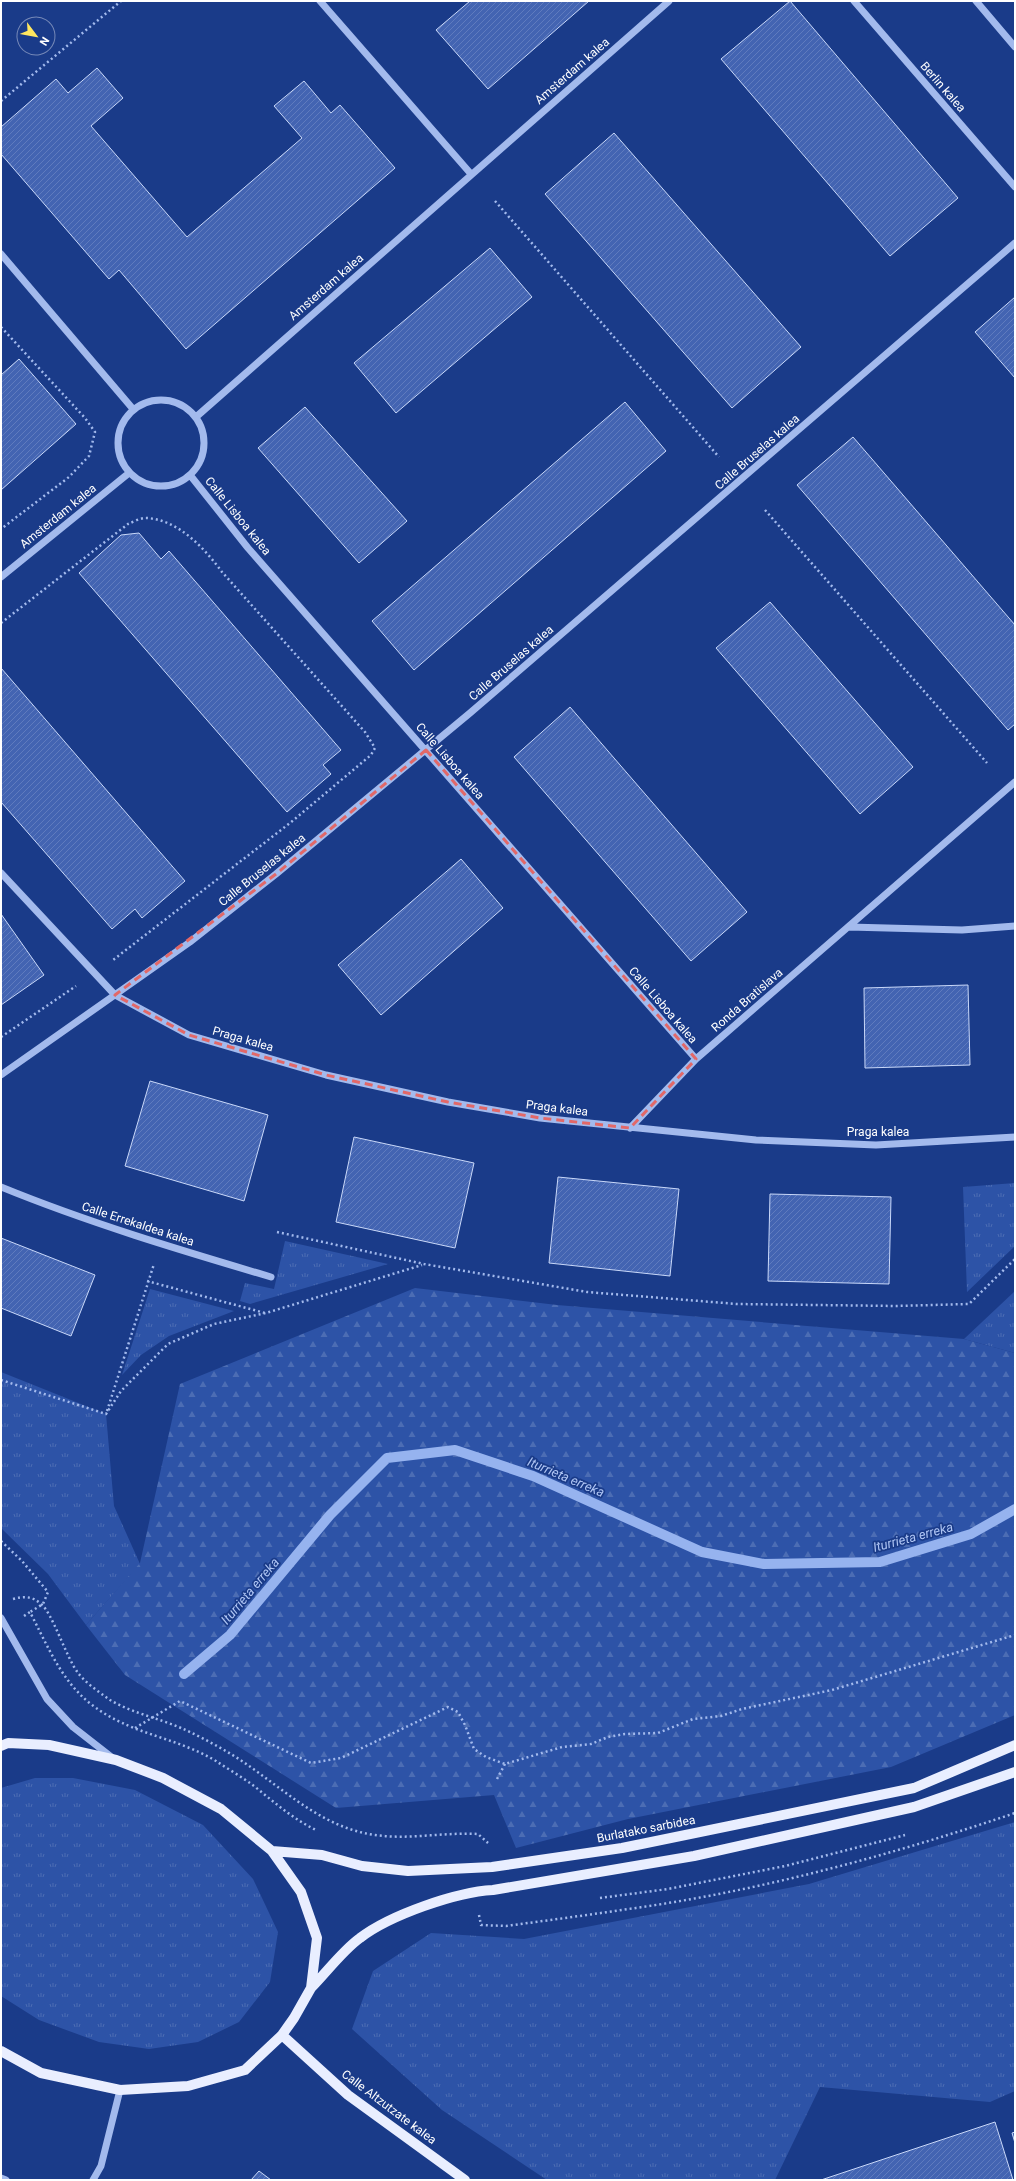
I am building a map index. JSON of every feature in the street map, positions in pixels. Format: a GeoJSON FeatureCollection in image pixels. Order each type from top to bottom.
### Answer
{"type":"FeatureCollection","features":[{"type":"Feature","properties":{"kind":"main road"},"geometry":{"type":"LineString","coordinates":[[1,1746],[8,1743],[49,1745],[116,1760],[163,1778],[221,1809],[272,1851],[301,1892],[317,1938],[311,1988]]}},
{"type":"Feature","properties":{"kind":"main road","name":"Burlatako sarbidea"},"geometry":{"type":"LineString","coordinates":[[272,1851],[322,1855],[362,1866],[408,1871],[492,1867],[622,1848],[914,1788],[1015,1745]]}},
{"type":"Feature","properties":{"kind":"main road"},"geometry":{"type":"LineString","coordinates":[[1,2051],[41,2073],[120,2090],[188,2086],[245,2070],[282,2035],[294,2018],[311,1988],[359,1938],[399,1915],[476,1891],[493,1890],[694,1856],[914,1807],[1015,1772]]}},
{"type":"Feature","properties":{"kind":"main road","name":"Calle Altzutzate kalea"},"geometry":{"type":"LineString","coordinates":[[282,2035],[348,2095],[465,2180]]}},
{"type":"Feature","properties":{"kind":"street"},"geometry":{"type":"LineString","coordinates":[[320,1],[471,174]]}},
{"type":"Feature","properties":{"kind":"street","name":"Amsterdam kalea"},"geometry":{"type":"LineString","coordinates":[[196,417],[668,1]]}},
{"type":"Feature","properties":{"kind":"street","name":"Berlin kalea"},"geometry":{"type":"LineString","coordinates":[[854,1],[1015,188]]}},
{"type":"Feature","properties":{"kind":"street"},"geometry":{"type":"LineString","coordinates":[[976,1],[1015,47]]}},
{"type":"Feature","properties":{"kind":"street","name":"Calle Bruselas kalea"},"geometry":{"type":"LineString","coordinates":[[1,1075],[190,942],[264,884],[426,750],[1015,242]]}},
{"type":"Feature","properties":{"kind":"street"},"geometry":{"type":"LineString","coordinates":[[1,254],[133,410]]}},
{"type":"Feature","properties":{"kind":"street"},"geometry":{"type":"LineString","coordinates":[[166,400],[183,405],[196,417],[203,432],[204,447],[200,463],[190,475],[176,484],[159,487],[143,483],[129,473],[120,458],[118,441],[122,423],[133,410],[148,401],[166,400]]}},
{"type":"Feature","properties":{"kind":"street","name":"Amsterdam kalea"},"geometry":{"type":"LineString","coordinates":[[1,577],[129,473]]}},
{"type":"Feature","properties":{"kind":"street","name":"Calle Lisboa kalea"},"geometry":{"type":"LineString","coordinates":[[190,475],[248,548],[696,1059]]}},
{"type":"Feature","properties":{"kind":"street","name":"Ronda Bratislava"},"geometry":{"type":"LineString","coordinates":[[630,1128],[696,1059],[1015,782]]}},
{"type":"Feature","properties":{"kind":"street","name":"Praga kalea"},"geometry":{"type":"LineString","coordinates":[[1,873],[115,995],[189,1035],[326,1074],[448,1102],[540,1118],[756,1140],[876,1145],[1015,1137]]}},
{"type":"Feature","properties":{"kind":"street"},"geometry":{"type":"LineString","coordinates":[[849,926],[962,930],[1015,926]]}},
{"type":"Feature","properties":{"kind":"street","name":"Calle Errekaldea kalea"},"geometry":{"type":"LineString","coordinates":[[1,1187],[48,1206],[161,1244],[270,1277]]}},
{"type":"Feature","properties":{"kind":"street"},"geometry":{"type":"LineString","coordinates":[[1,1618],[47,1699],[73,1727],[116,1760]]}},
{"type":"Feature","properties":{"kind":"street"},"geometry":{"type":"LineString","coordinates":[[93,2180],[101,2166],[120,2090]]}},
{"type":"Feature","properties":{"kind":"street"},"geometry":{"type":"LineString","coordinates":[[1,2178],[6,2180]]}},
{"type":"Feature","properties":{"kind":"path"},"geometry":{"type":"LineString","coordinates":[[1,101],[121,1]]}},
{"type":"Feature","properties":{"kind":"path"},"geometry":{"type":"LineString","coordinates":[[495,201],[719,457]]}},
{"type":"Feature","properties":{"kind":"path"},"geometry":{"type":"LineString","coordinates":[[1,326],[85,418],[95,432],[89,456],[69,477],[1,528]]}},
{"type":"Feature","properties":{"kind":"path"},"geometry":{"type":"LineString","coordinates":[[765,510],[987,763]]}},
{"type":"Feature","properties":{"kind":"path"},"geometry":{"type":"LineString","coordinates":[[1,624],[128,524],[146,518],[166,524],[185,534],[206,551],[222,572],[365,732],[375,748],[371,755],[290,824],[95,973],[1,1037]]}},
{"type":"Feature","properties":{"kind":"path"},"geometry":{"type":"LineString","coordinates":[[277,1232],[424,1264],[587,1292],[737,1304],[896,1306],[969,1304],[1015,1259]]}},
{"type":"Feature","properties":{"kind":"path"},"geometry":{"type":"LineString","coordinates":[[106,1414],[147,1281],[161,1244]]}},
{"type":"Feature","properties":{"kind":"path"},"geometry":{"type":"LineString","coordinates":[[106,1414],[121,1392],[168,1344],[214,1324],[266,1313],[424,1264]]}},
{"type":"Feature","properties":{"kind":"path"},"geometry":{"type":"LineString","coordinates":[[147,1281],[266,1313]]}},
{"type":"Feature","properties":{"kind":"path"},"geometry":{"type":"LineString","coordinates":[[1,1380],[106,1414]]}},
{"type":"Feature","properties":{"kind":"path"},"geometry":{"type":"LineString","coordinates":[[1,1541],[22,1561],[48,1592],[43,1604],[22,1618]]}},
{"type":"Feature","properties":{"kind":"path"},"geometry":{"type":"LineString","coordinates":[[12,1600],[23,1596],[32,1598],[43,1604],[62,1646],[78,1672],[97,1692],[114,1702],[151,1718],[181,1728],[224,1750],[263,1775],[300,1804],[322,1817],[344,1826],[374,1835],[478,1834],[488,1843],[489,1849]]}},
{"type":"Feature","properties":{"kind":"path"},"geometry":{"type":"LineString","coordinates":[[30,1612],[58,1668],[82,1697],[108,1716],[135,1728],[174,1740],[214,1760],[252,1785],[291,1816],[320,1831]]}},
{"type":"Feature","properties":{"kind":"path"},"geometry":{"type":"LineString","coordinates":[[135,1728],[180,1701],[311,1763],[341,1758],[448,1707],[458,1712],[465,1725],[474,1749],[486,1757],[505,1764],[562,1747],[591,1744],[608,1737],[626,1734],[658,1734],[693,1719],[721,1716],[742,1709],[832,1690],[1015,1635]]}},
{"type":"Feature","properties":{"kind":"path"},"geometry":{"type":"LineString","coordinates":[[497,1779],[505,1764]]}},
{"type":"Feature","properties":{"kind":"path"},"geometry":{"type":"LineString","coordinates":[[478,1913],[481,1925],[506,1926],[663,1904],[785,1880],[850,1864],[1015,1814]]}},
{"type":"Feature","properties":{"kind":"highlighted area"},"geometry":{"type":"Polygon","coordinates":[[[426,750],[696,1059],[630,1128],[540,1118],[448,1102],[326,1075],[189,1035],[115,995],[276,874],[426,750]]]}},
{"type":"Feature","properties":{"kind":"green space"},"geometry":{"type":"Polygon","coordinates":[[[1015,1183],[1015,1246],[967,1292],[963,1187],[1015,1183]]]}},
{"type":"Feature","properties":{"kind":"green space"},"geometry":{"type":"Polygon","coordinates":[[[285,1241],[388,1264],[250,1304],[240,1301],[245,1283],[274,1289],[285,1241]]]}},
{"type":"Feature","properties":{"kind":"green space"},"geometry":{"type":"Polygon","coordinates":[[[415,1288],[557,1305],[964,1339],[1015,1353],[1015,1715],[891,1767],[628,1819],[516,1848],[494,1795],[336,1808],[125,1675],[86,1625],[140,1563],[180,1384],[415,1288]]]}},
{"type":"Feature","properties":{"kind":"green space"},"geometry":{"type":"Polygon","coordinates":[[[150,1289],[234,1311],[169,1336],[141,1355],[122,1375],[150,1289]]]}},
{"type":"Feature","properties":{"kind":"green space"},"geometry":{"type":"Polygon","coordinates":[[[1015,1291],[1015,1353],[964,1339],[1015,1291]]]}},
{"type":"Feature","properties":{"kind":"green space"},"geometry":{"type":"Polygon","coordinates":[[[1,1372],[106,1414],[114,1506],[140,1564],[86,1625],[48,1574],[1,1528],[1,1372]]]}},
{"type":"Feature","properties":{"kind":"green space"},"geometry":{"type":"Polygon","coordinates":[[[35,1778],[73,1778],[135,1790],[203,1825],[253,1879],[278,1932],[270,1982],[239,2022],[198,2042],[149,2049],[99,2042],[39,2020],[1,1996],[1,1788],[35,1778]]]}},
{"type":"Feature","properties":{"kind":"green space"},"geometry":{"type":"Polygon","coordinates":[[[1015,1822],[1015,2091],[990,2102],[820,2087],[775,2180],[547,2180],[442,2110],[352,2029],[373,1971],[431,1933],[524,1939],[809,1884],[1015,1822]]]}},
{"type":"Feature","properties":{"kind":"building"},"geometry":{"type":"Polygon","coordinates":[[[470,1],[589,1],[488,89],[436,30],[470,1]]]}},
{"type":"Feature","properties":{"kind":"building"},"geometry":{"type":"Polygon","coordinates":[[[790,1],[958,198],[890,256],[721,59],[790,1]]]}},
{"type":"Feature","properties":{"kind":"building"},"geometry":{"type":"Polygon","coordinates":[[[97,68],[123,98],[91,126],[187,237],[302,138],[274,106],[304,81],[331,113],[340,105],[395,168],[186,349],[119,270],[109,279],[1,154],[1,127],[56,79],[68,93],[97,68]]]}},
{"type":"Feature","properties":{"kind":"building"},"geometry":{"type":"Polygon","coordinates":[[[614,133],[801,347],[732,408],[545,194],[614,133]]]}},
{"type":"Feature","properties":{"kind":"building"},"geometry":{"type":"Polygon","coordinates":[[[490,248],[532,297],[396,413],[354,363],[490,248]]]}},
{"type":"Feature","properties":{"kind":"building"},"geometry":{"type":"Polygon","coordinates":[[[1015,297],[1015,378],[975,332],[1015,297]]]}},
{"type":"Feature","properties":{"kind":"building"},"geometry":{"type":"Polygon","coordinates":[[[19,359],[76,424],[1,490],[1,375],[19,359]]]}},
{"type":"Feature","properties":{"kind":"building"},"geometry":{"type":"Polygon","coordinates":[[[625,402],[666,451],[414,670],[372,621],[625,402]]]}},
{"type":"Feature","properties":{"kind":"building"},"geometry":{"type":"Polygon","coordinates":[[[305,407],[407,521],[359,563],[258,448],[305,407]]]}},
{"type":"Feature","properties":{"kind":"building"},"geometry":{"type":"Polygon","coordinates":[[[853,437],[1015,625],[1015,724],[1008,730],[797,485],[853,437]]]}},
{"type":"Feature","properties":{"kind":"building"},"geometry":{"type":"Polygon","coordinates":[[[139,533],[161,559],[169,551],[341,750],[323,765],[331,774],[287,812],[79,573],[121,535],[139,533]]]}},
{"type":"Feature","properties":{"kind":"building"},"geometry":{"type":"Polygon","coordinates":[[[770,602],[913,767],[860,814],[716,648],[770,602]]]}},
{"type":"Feature","properties":{"kind":"building"},"geometry":{"type":"Polygon","coordinates":[[[1,668],[185,881],[142,918],[135,909],[112,929],[1,802],[1,668]]]}},
{"type":"Feature","properties":{"kind":"building"},"geometry":{"type":"Polygon","coordinates":[[[570,707],[747,912],[691,961],[514,757],[570,707]]]}},
{"type":"Feature","properties":{"kind":"building"},"geometry":{"type":"Polygon","coordinates":[[[461,859],[503,908],[381,1015],[338,965],[461,859]]]}},
{"type":"Feature","properties":{"kind":"building"},"geometry":{"type":"Polygon","coordinates":[[[1,914],[44,975],[1,1005],[1,914]]]}},
{"type":"Feature","properties":{"kind":"building"},"geometry":{"type":"Polygon","coordinates":[[[968,985],[970,1065],[865,1068],[864,988],[968,985]]]}},
{"type":"Feature","properties":{"kind":"building"},"geometry":{"type":"Polygon","coordinates":[[[150,1081],[268,1115],[244,1201],[125,1166],[150,1081]]]}},
{"type":"Feature","properties":{"kind":"building"},"geometry":{"type":"Polygon","coordinates":[[[354,1137],[474,1163],[455,1248],[336,1222],[354,1137]]]}},
{"type":"Feature","properties":{"kind":"building"},"geometry":{"type":"Polygon","coordinates":[[[558,1177],[679,1189],[670,1276],[549,1263],[558,1177]]]}},
{"type":"Feature","properties":{"kind":"building"},"geometry":{"type":"Polygon","coordinates":[[[770,1194],[891,1197],[889,1284],[768,1281],[770,1194]]]}},
{"type":"Feature","properties":{"kind":"building"},"geometry":{"type":"Polygon","coordinates":[[[1,1238],[95,1275],[71,1336],[1,1308],[1,1238]]]}},
{"type":"Feature","properties":{"kind":"building"},"geometry":{"type":"Polygon","coordinates":[[[995,2122],[1013,2180],[821,2180],[995,2122]]]}},
{"type":"Feature","properties":{"kind":"building"},"geometry":{"type":"Polygon","coordinates":[[[1015,2132],[1015,2143],[1012,2133],[1015,2132]]]}},
{"type":"Feature","properties":{"kind":"building"},"geometry":{"type":"Polygon","coordinates":[[[259,2171],[271,2180],[251,2180],[259,2171]]]}},
{"type":"Feature","properties":{"kind":"waterway","name":"Iturrieta erreka"},"geometry":{"type":"LineString","coordinates":[[184,1674],[230,1635],[330,1515],[387,1458],[455,1450],[533,1476],[702,1552],[764,1564],[880,1562],[971,1534],[1015,1509]]}}]}
